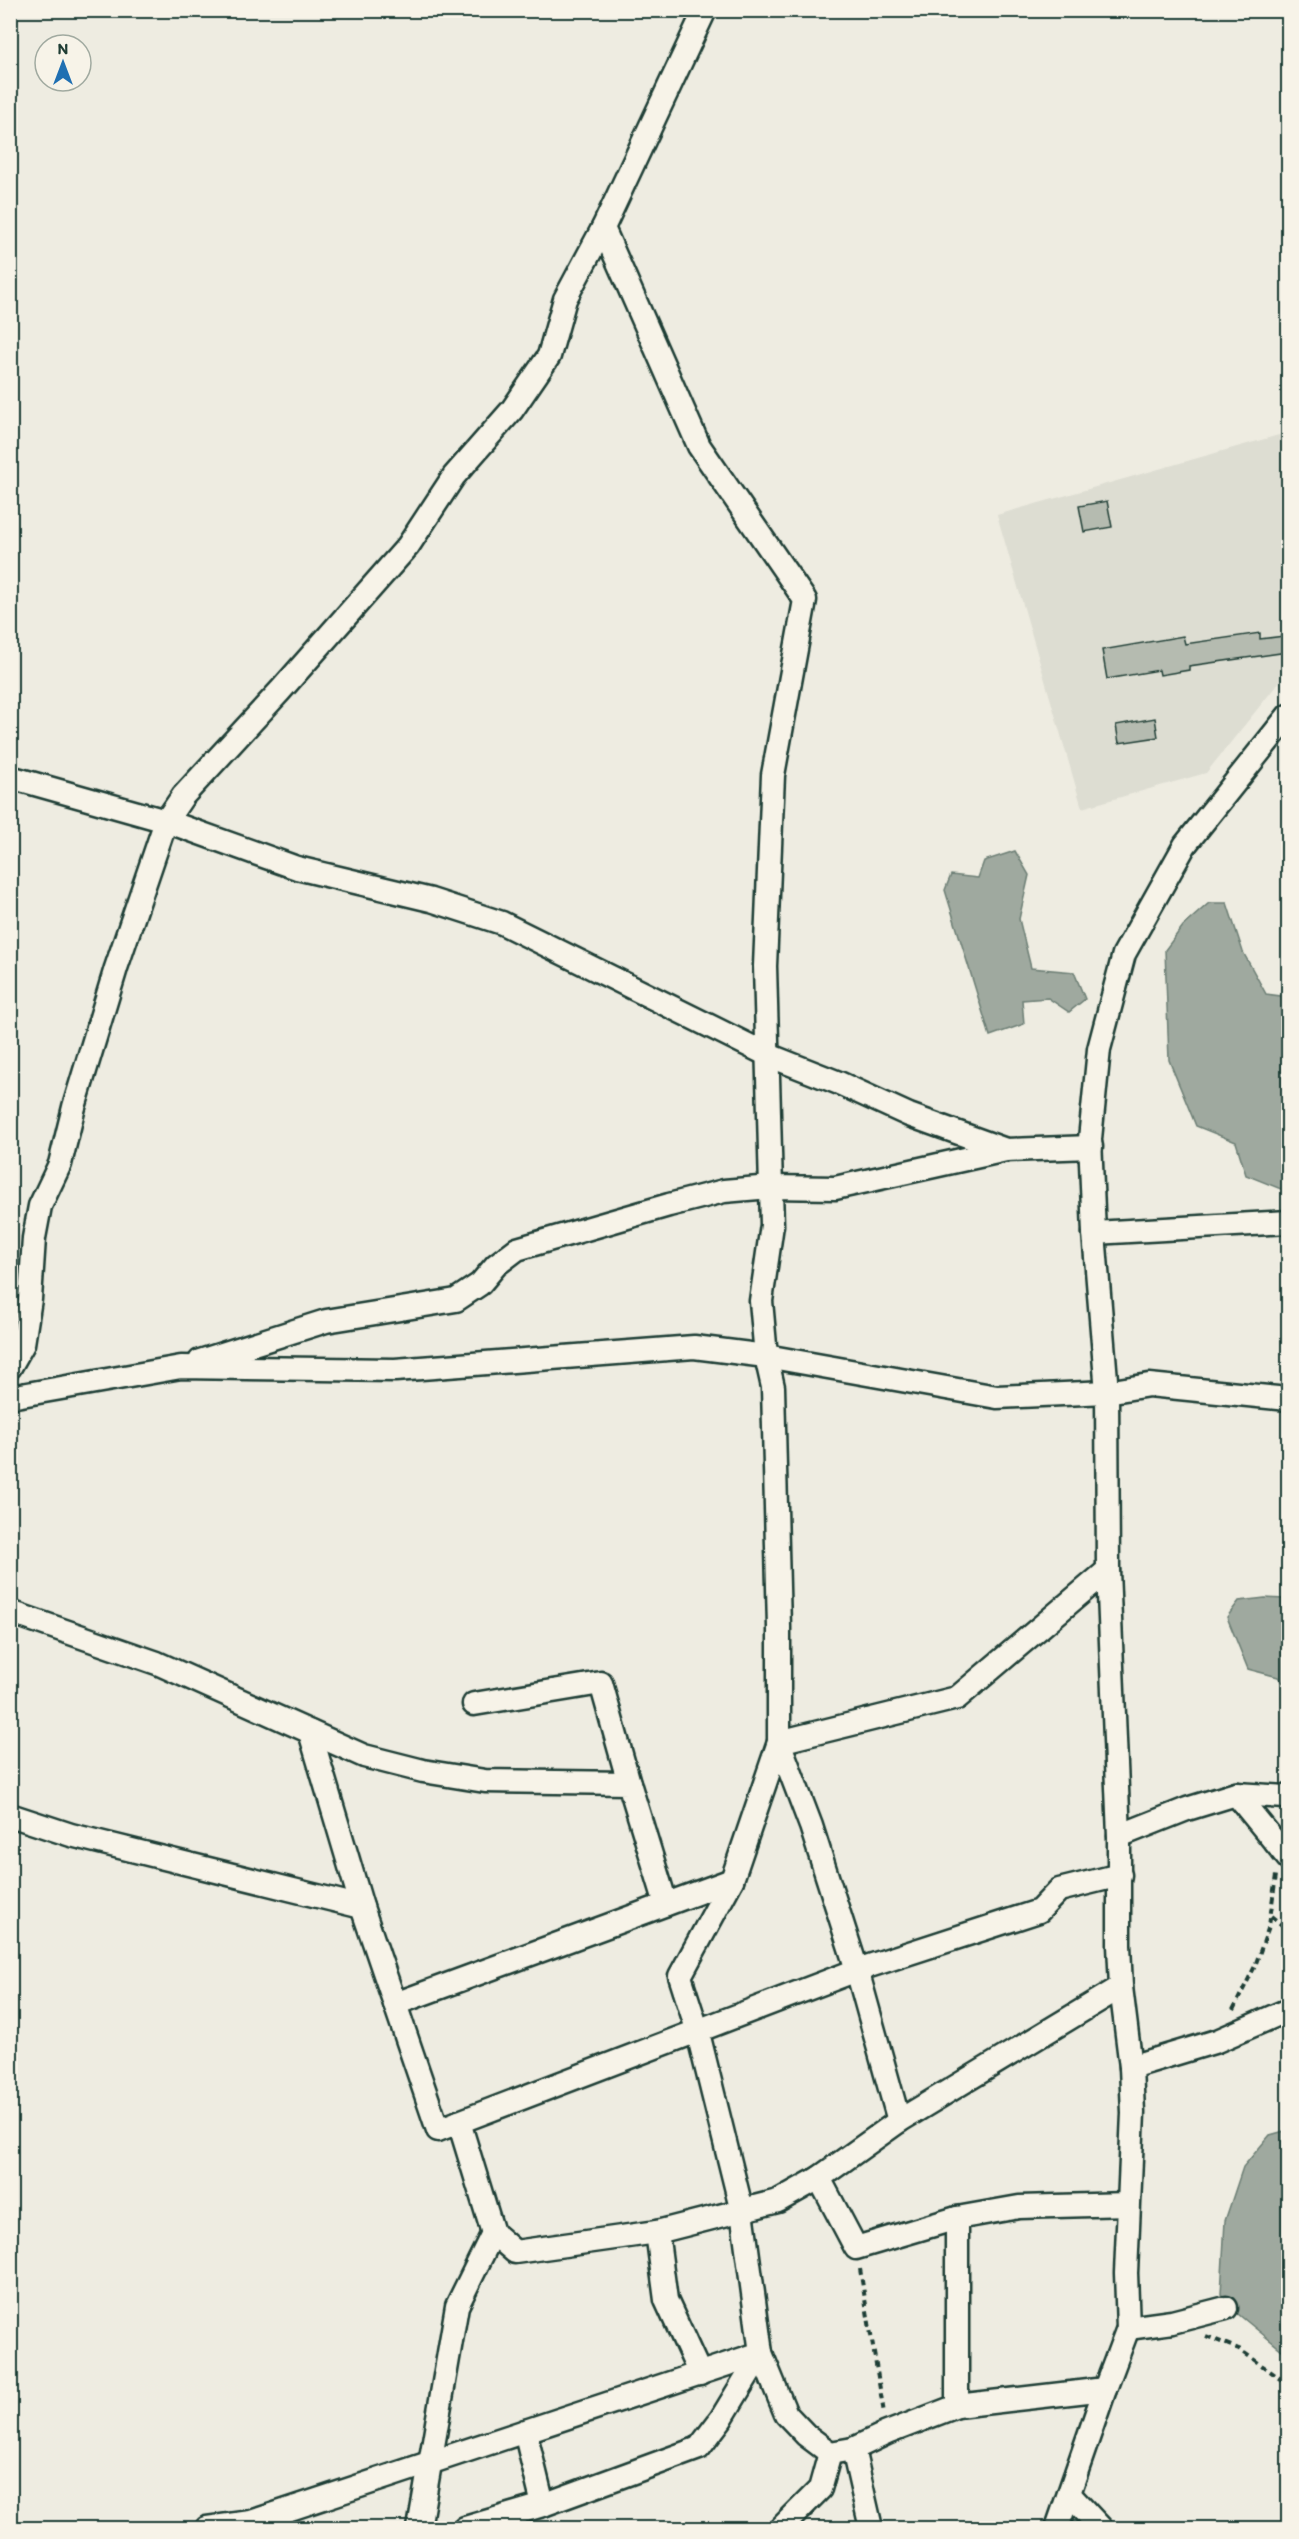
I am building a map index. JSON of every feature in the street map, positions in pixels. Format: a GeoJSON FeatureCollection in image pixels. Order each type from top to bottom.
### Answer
{"type":"FeatureCollection","features":[{"type":"Feature","properties":{"kind":"street"},"geometry":{"type":"LineString","coordinates":[[10,1367],[22,1344],[30,1299],[34,1238],[40,1206],[60,1164],[74,1107],[116,968],[166,821],[183,796],[280,691],[408,546],[454,476],[512,410],[549,356],[565,299],[603,228],[705,10]]}},
{"type":"Feature","properties":{"kind":"street"},"geometry":{"type":"LineString","coordinates":[[603,228],[699,446],[805,600],[773,775],[765,966],[772,1225],[761,1301],[766,1356],[774,1387],[779,1742],[732,1880],[680,1976],[698,2029],[742,2211],[761,2354],[786,2414],[806,2436],[830,2453],[853,2449],[957,2406],[1105,2389]]}},
{"type":"Feature","properties":{"kind":"street"},"geometry":{"type":"LineString","coordinates":[[1057,2529],[1128,2328],[1126,2272],[1132,2114],[1131,2067],[1121,1987],[1119,1836],[1108,1570],[1107,1392],[1094,1233],[1091,1147],[1099,1049],[1124,954],[1185,845],[1288,716]]}},
{"type":"Feature","properties":{"kind":"street"},"geometry":{"type":"LineString","coordinates":[[10,777],[166,821],[297,868],[431,900],[501,923],[768,1055],[839,1083],[909,1116],[1006,1150]]}},
{"type":"Feature","properties":{"kind":"street"},"geometry":{"type":"LineString","coordinates":[[10,1396],[181,1367],[326,1321],[456,1300],[480,1284],[496,1265],[517,1249],[564,1233],[724,1191],[771,1187],[835,1188],[1006,1150],[1091,1147]]}},
{"type":"Feature","properties":{"kind":"street"},"geometry":{"type":"LineString","coordinates":[[1094,1233],[1288,1222]]}},
{"type":"Feature","properties":{"kind":"street"},"geometry":{"type":"LineString","coordinates":[[181,1367],[395,1370],[694,1347],[766,1356],[997,1396],[1107,1392],[1149,1385],[1288,1399]]}},
{"type":"Feature","properties":{"kind":"street"},"geometry":{"type":"LineString","coordinates":[[779,1742],[957,1698],[1108,1570]]}},
{"type":"Feature","properties":{"kind":"street"},"geometry":{"type":"LineString","coordinates":[[10,1612],[157,1663],[364,1756],[423,1771],[475,1779],[629,1783]]}},
{"type":"Feature","properties":{"kind":"street"},"geometry":{"type":"LineString","coordinates":[[474,1704],[601,1683],[666,1904]]}},
{"type":"Feature","properties":{"kind":"street"},"geometry":{"type":"LineString","coordinates":[[310,1732],[362,1907],[438,2130],[857,1970],[1039,1911],[1059,1890],[1120,1875]]}},
{"type":"Feature","properties":{"kind":"street"},"geometry":{"type":"LineString","coordinates":[[779,1742],[811,1826],[857,1970],[899,2121]]}},
{"type":"Feature","properties":{"kind":"street"},"geometry":{"type":"LineString","coordinates":[[1119,1836],[1187,1809],[1236,1794],[1286,1797],[1288,1795]]}},
{"type":"Feature","properties":{"kind":"street"},"geometry":{"type":"LineString","coordinates":[[1236,1794],[1284,1853]]}},
{"type":"Feature","properties":{"kind":"street"},"geometry":{"type":"LineString","coordinates":[[10,1815],[123,1849],[362,1907]]}},
{"type":"Feature","properties":{"kind":"street"},"geometry":{"type":"LineString","coordinates":[[395,2004],[732,1880]]}},
{"type":"Feature","properties":{"kind":"street"},"geometry":{"type":"LineString","coordinates":[[459,2122],[493,2233],[515,2252],[657,2232],[778,2202],[819,2178],[899,2121],[1121,1987]]}},
{"type":"Feature","properties":{"kind":"street"},"geometry":{"type":"LineString","coordinates":[[1131,2067],[1217,2041],[1288,2010]]}},
{"type":"Feature","properties":{"kind":"street"},"geometry":{"type":"LineString","coordinates":[[819,2178],[856,2248],[957,2218],[1019,2207],[1128,2204]]}},
{"type":"Feature","properties":{"kind":"street"},"geometry":{"type":"LineString","coordinates":[[957,2218],[957,2406]]}},
{"type":"Feature","properties":{"kind":"street"},"geometry":{"type":"LineString","coordinates":[[657,2232],[666,2300],[700,2374]]}},
{"type":"Feature","properties":{"kind":"street"},"geometry":{"type":"LineString","coordinates":[[419,2529],[457,2306],[493,2233]]}},
{"type":"Feature","properties":{"kind":"street"},"geometry":{"type":"LineString","coordinates":[[1128,2328],[1172,2322],[1226,2308]]}},
{"type":"Feature","properties":{"kind":"street"},"geometry":{"type":"LineString","coordinates":[[207,2529],[251,2522],[761,2354]]}},
{"type":"Feature","properties":{"kind":"street"},"geometry":{"type":"LineString","coordinates":[[465,2529],[543,2505],[699,2448],[721,2419],[761,2354]]}},
{"type":"Feature","properties":{"kind":"street"},"geometry":{"type":"LineString","coordinates":[[525,2431],[543,2505]]}},
{"type":"Feature","properties":{"kind":"street"},"geometry":{"type":"LineString","coordinates":[[853,2449],[871,2529]]}},
{"type":"Feature","properties":{"kind":"street"},"geometry":{"type":"LineString","coordinates":[[781,2529],[820,2489],[830,2453]]}},
{"type":"Feature","properties":{"kind":"street"},"geometry":{"type":"LineString","coordinates":[[1070,2494],[1101,2529]]}},
{"type":"Feature","properties":{"kind":"path"},"geometry":{"type":"LineString","coordinates":[[1217,2041],[1255,1966],[1271,1916],[1284,1853]]}},
{"type":"Feature","properties":{"kind":"path"},"geometry":{"type":"LineString","coordinates":[[1271,1916],[1288,1930]]}},
{"type":"Feature","properties":{"kind":"path"},"geometry":{"type":"LineString","coordinates":[[856,2248],[887,2433]]}},
{"type":"Feature","properties":{"kind":"path"},"geometry":{"type":"LineString","coordinates":[[1172,2322],[1239,2349],[1288,2384]]}},
{"type":"Feature","properties":{"kind":"shaded area"},"geometry":{"type":"Polygon","coordinates":[[[1286,433],[1288,442],[1288,671],[1206,773],[1082,808],[997,515],[1286,433]]]}},
{"type":"Feature","properties":{"kind":"shaded area"},"geometry":{"type":"Polygon","coordinates":[[[1015,851],[1029,875],[1019,919],[1031,968],[1074,972],[1085,999],[1069,1012],[1048,998],[1022,1000],[1024,1024],[990,1036],[945,890],[951,875],[978,878],[984,861],[1015,851]]]}},
{"type":"Feature","properties":{"kind":"shaded area"},"geometry":{"type":"Polygon","coordinates":[[[1209,903],[1227,903],[1243,952],[1266,994],[1288,997],[1288,1189],[1281,1189],[1246,1175],[1236,1142],[1196,1126],[1169,1060],[1165,950],[1183,926],[1209,903]]]}},
{"type":"Feature","properties":{"kind":"shaded area"},"geometry":{"type":"Polygon","coordinates":[[[1265,1598],[1284,1599],[1288,1625],[1288,1688],[1278,1677],[1248,1669],[1227,1617],[1239,1601],[1265,1598]]]}},
{"type":"Feature","properties":{"kind":"shaded area"},"geometry":{"type":"Polygon","coordinates":[[[1288,2130],[1288,2355],[1238,2314],[1221,2294],[1225,2221],[1243,2167],[1270,2135],[1288,2130]]]}},
{"type":"Feature","properties":{"kind":"building"},"geometry":{"type":"Polygon","coordinates":[[[1107,501],[1112,527],[1084,532],[1079,506],[1107,501]]]}},
{"type":"Feature","properties":{"kind":"building"},"geometry":{"type":"Polygon","coordinates":[[[1260,633],[1260,639],[1284,636],[1287,652],[1189,666],[1189,670],[1160,675],[1159,670],[1107,679],[1102,650],[1183,636],[1185,644],[1260,633]]]}},
{"type":"Feature","properties":{"kind":"building"},"geometry":{"type":"Polygon","coordinates":[[[1155,718],[1158,737],[1119,743],[1116,725],[1155,718]]]}}]}
